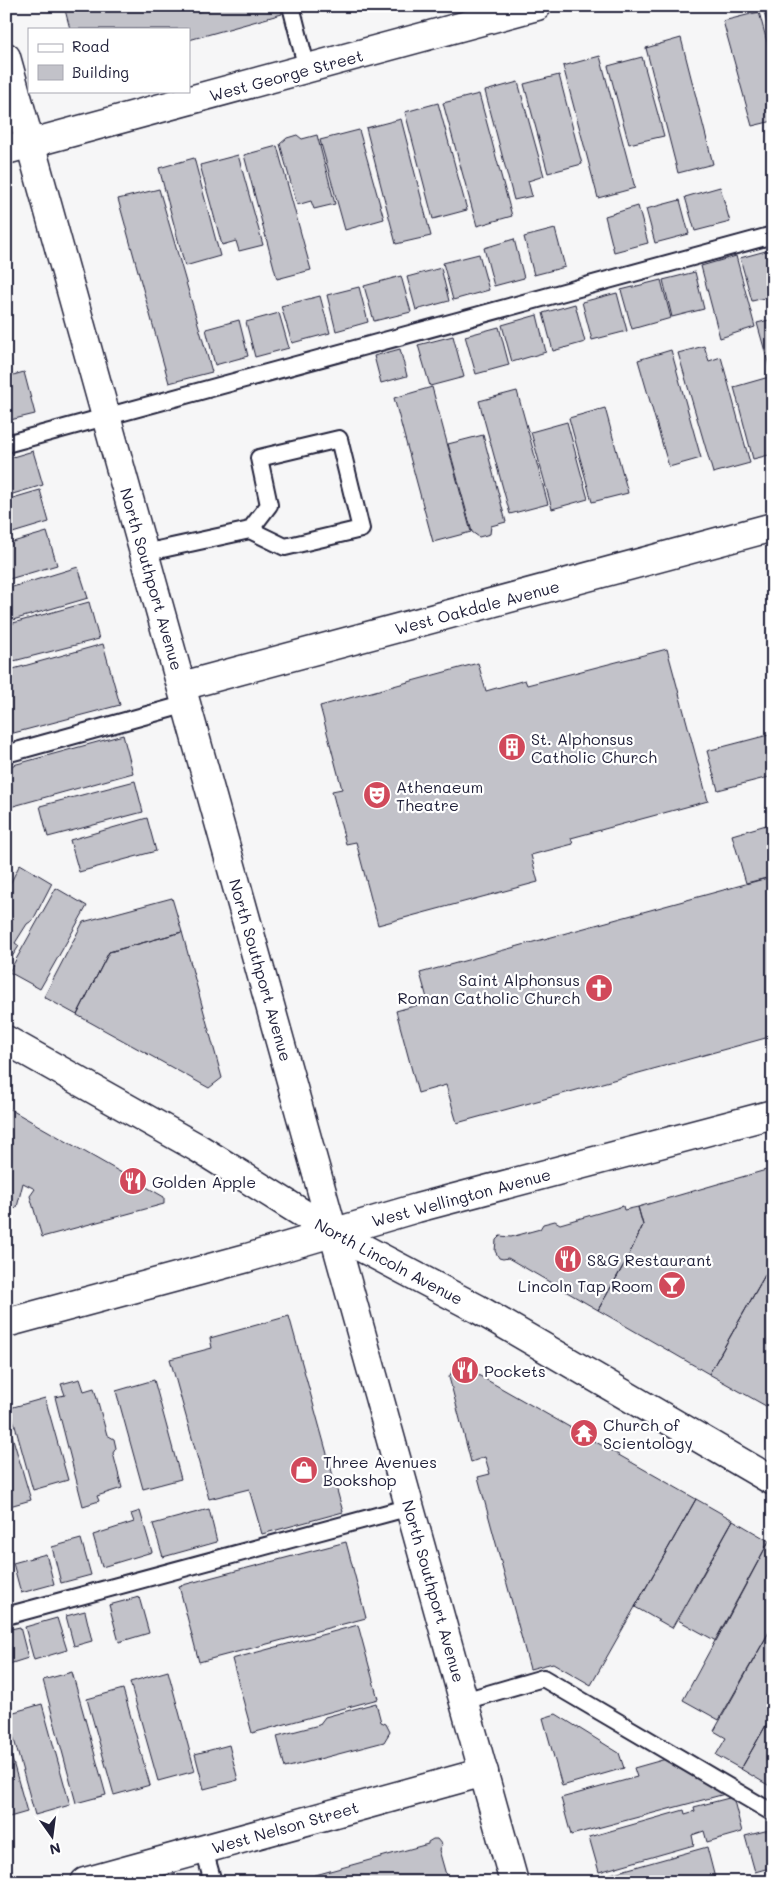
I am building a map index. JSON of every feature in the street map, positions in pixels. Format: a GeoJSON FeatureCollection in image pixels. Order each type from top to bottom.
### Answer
{"type":"FeatureCollection","features":[{"type":"Feature","properties":{"kind":"street","name":"West George Street"},"geometry":{"type":"LineString","coordinates":[[18,147],[536,6]]}},
{"type":"Feature","properties":{"kind":"street","name":"North Southport Avenue"},"geometry":{"type":"LineString","coordinates":[[6,58],[18,147],[106,416],[514,1882]]}},
{"type":"Feature","properties":{"kind":"street","name":"West Oakdale Avenue"},"geometry":{"type":"LineString","coordinates":[[184,695],[773,528]]}},
{"type":"Feature","properties":{"kind":"street","name":"North Lincoln Avenue"},"geometry":{"type":"LineString","coordinates":[[6,1040],[198,1148],[334,1232],[467,1303],[773,1481]]}},
{"type":"Feature","properties":{"kind":"street","name":"West Wellington Avenue"},"geometry":{"type":"LineString","coordinates":[[6,1323],[247,1258],[417,1208],[773,1114]]}},
{"type":"Feature","properties":{"kind":"street","name":"West Nelson Street"},"geometry":{"type":"LineString","coordinates":[[85,1882],[484,1772]]}},
{"type":"Feature","properties":{"kind":"lane"},"geometry":{"type":"LineString","coordinates":[[291,6],[308,69]]}},
{"type":"Feature","properties":{"kind":"lane"},"geometry":{"type":"LineString","coordinates":[[6,444],[773,235]]}},
{"type":"Feature","properties":{"kind":"lane"},"geometry":{"type":"LineString","coordinates":[[144,553],[250,530],[285,547],[361,529],[339,439],[259,458],[269,504],[250,530]]}},
{"type":"Feature","properties":{"kind":"lane"},"geometry":{"type":"LineString","coordinates":[[6,754],[184,695]]}},
{"type":"Feature","properties":{"kind":"lane"},"geometry":{"type":"LineString","coordinates":[[6,1616],[410,1506]]}},
{"type":"Feature","properties":{"kind":"lane"},"geometry":{"type":"LineString","coordinates":[[464,1701],[543,1678],[773,1814]]}},
{"type":"Feature","properties":{"kind":"lane"},"geometry":{"type":"LineString","coordinates":[[204,1850],[213,1882]]}},
{"type":"Feature","properties":{"kind":"building"},"geometry":{"type":"Polygon","coordinates":[[[64,6],[134,6],[135,10],[148,6],[196,6],[198,12],[220,6],[280,6],[282,14],[190,40],[190,28],[70,28],[64,6]]]}},
{"type":"Feature","properties":{"kind":"building"},"geometry":{"type":"Polygon","coordinates":[[[773,10],[773,47],[764,12],[773,10]]]}},
{"type":"Feature","properties":{"kind":"building"},"geometry":{"type":"Polygon","coordinates":[[[759,12],[773,64],[773,121],[752,126],[723,21],[759,12]]]}},
{"type":"Feature","properties":{"kind":"building"},"geometry":{"type":"Polygon","coordinates":[[[681,38],[713,164],[678,173],[646,48],[681,38]]]}},
{"type":"Feature","properties":{"kind":"building"},"geometry":{"type":"Polygon","coordinates":[[[600,56],[635,188],[598,198],[563,66],[600,56]]]}},
{"type":"Feature","properties":{"kind":"building"},"geometry":{"type":"Polygon","coordinates":[[[642,57],[664,136],[629,144],[608,66],[642,57]]]}},
{"type":"Feature","properties":{"kind":"building"},"geometry":{"type":"Polygon","coordinates":[[[559,75],[582,164],[548,173],[524,84],[559,75]]]}},
{"type":"Feature","properties":{"kind":"building"},"geometry":{"type":"Polygon","coordinates":[[[518,82],[544,176],[528,181],[532,196],[514,200],[485,91],[518,82]]]}},
{"type":"Feature","properties":{"kind":"building"},"geometry":{"type":"Polygon","coordinates":[[[479,94],[512,216],[477,226],[443,103],[479,94]]]}},
{"type":"Feature","properties":{"kind":"building"},"geometry":{"type":"Polygon","coordinates":[[[438,103],[467,210],[433,219],[405,112],[438,103]]]}},
{"type":"Feature","properties":{"kind":"building"},"geometry":{"type":"Polygon","coordinates":[[[401,119],[431,236],[396,244],[366,128],[401,119]]]}},
{"type":"Feature","properties":{"kind":"building"},"geometry":{"type":"Polygon","coordinates":[[[359,130],[384,219],[345,230],[320,140],[359,130]]]}},
{"type":"Feature","properties":{"kind":"building"},"geometry":{"type":"Polygon","coordinates":[[[297,135],[302,139],[317,135],[335,204],[314,209],[311,201],[297,205],[280,144],[287,138],[297,135]]]}},
{"type":"Feature","properties":{"kind":"building"},"geometry":{"type":"Polygon","coordinates":[[[277,146],[311,270],[277,279],[244,155],[277,146]]]}},
{"type":"Feature","properties":{"kind":"building"},"geometry":{"type":"Polygon","coordinates":[[[238,155],[263,245],[239,251],[236,241],[222,245],[200,165],[238,155]]]}},
{"type":"Feature","properties":{"kind":"building"},"geometry":{"type":"Polygon","coordinates":[[[194,158],[220,256],[185,266],[159,168],[194,158]]]}},
{"type":"Feature","properties":{"kind":"building"},"geometry":{"type":"Polygon","coordinates":[[[773,172],[773,191],[768,173],[773,172]]]}},
{"type":"Feature","properties":{"kind":"building"},"geometry":{"type":"Polygon","coordinates":[[[720,187],[730,222],[695,231],[685,197],[720,187]]]}},
{"type":"Feature","properties":{"kind":"building"},"geometry":{"type":"Polygon","coordinates":[[[159,189],[212,372],[169,383],[118,199],[159,189]]]}},
{"type":"Feature","properties":{"kind":"building"},"geometry":{"type":"Polygon","coordinates":[[[680,200],[689,234],[655,243],[646,209],[680,200]]]}},
{"type":"Feature","properties":{"kind":"building"},"geometry":{"type":"Polygon","coordinates":[[[638,206],[648,243],[614,252],[605,216],[638,206]]]}},
{"type":"Feature","properties":{"kind":"building"},"geometry":{"type":"Polygon","coordinates":[[[555,229],[565,267],[534,275],[524,237],[555,229]]]}},
{"type":"Feature","properties":{"kind":"building"},"geometry":{"type":"Polygon","coordinates":[[[514,239],[524,278],[494,286],[484,248],[514,239]]]}},
{"type":"Feature","properties":{"kind":"building"},"geometry":{"type":"Polygon","coordinates":[[[773,249],[773,296],[752,301],[740,258],[773,249]]]}},
{"type":"Feature","properties":{"kind":"building"},"geometry":{"type":"Polygon","coordinates":[[[479,254],[489,290],[453,300],[443,263],[479,254]]]}},
{"type":"Feature","properties":{"kind":"building"},"geometry":{"type":"Polygon","coordinates":[[[736,256],[755,327],[720,338],[701,266],[736,256]]]}},
{"type":"Feature","properties":{"kind":"building"},"geometry":{"type":"Polygon","coordinates":[[[441,268],[449,301],[416,310],[407,277],[441,268]]]}},
{"type":"Feature","properties":{"kind":"building"},"geometry":{"type":"Polygon","coordinates":[[[695,272],[704,309],[672,317],[663,280],[695,272]]]}},
{"type":"Feature","properties":{"kind":"building"},"geometry":{"type":"Polygon","coordinates":[[[401,276],[411,312],[374,321],[364,286],[401,276]]]}},
{"type":"Feature","properties":{"kind":"building"},"geometry":{"type":"Polygon","coordinates":[[[661,280],[671,318],[632,329],[621,290],[661,280]]]}},
{"type":"Feature","properties":{"kind":"building"},"geometry":{"type":"Polygon","coordinates":[[[359,287],[368,322],[336,331],[327,295],[359,287]]]}},
{"type":"Feature","properties":{"kind":"building"},"geometry":{"type":"Polygon","coordinates":[[[617,293],[627,331],[592,340],[582,302],[617,293]]]}},
{"type":"Feature","properties":{"kind":"building"},"geometry":{"type":"Polygon","coordinates":[[[320,296],[330,333],[292,343],[281,306],[320,296]]]}},
{"type":"Feature","properties":{"kind":"building"},"geometry":{"type":"Polygon","coordinates":[[[575,304],[585,342],[553,351],[543,313],[575,304]]]}},
{"type":"Feature","properties":{"kind":"building"},"geometry":{"type":"Polygon","coordinates":[[[279,313],[289,348],[255,357],[246,322],[279,313]]]}},
{"type":"Feature","properties":{"kind":"building"},"geometry":{"type":"Polygon","coordinates":[[[537,315],[546,352],[512,362],[502,325],[537,315]]]}},
{"type":"Feature","properties":{"kind":"building"},"geometry":{"type":"Polygon","coordinates":[[[773,319],[773,380],[757,323],[773,319]]]}},
{"type":"Feature","properties":{"kind":"building"},"geometry":{"type":"Polygon","coordinates":[[[239,320],[248,356],[215,365],[206,329],[239,320]]]}},
{"type":"Feature","properties":{"kind":"building"},"geometry":{"type":"Polygon","coordinates":[[[499,327],[509,365],[476,374],[465,336],[499,327]]]}},
{"type":"Feature","properties":{"kind":"building"},"geometry":{"type":"Polygon","coordinates":[[[453,336],[464,377],[430,386],[418,345],[453,336]]]}},
{"type":"Feature","properties":{"kind":"building"},"geometry":{"type":"Polygon","coordinates":[[[704,346],[709,361],[721,357],[750,463],[713,473],[678,353],[704,346]]]}},
{"type":"Feature","properties":{"kind":"building"},"geometry":{"type":"Polygon","coordinates":[[[400,349],[407,376],[381,383],[374,356],[400,349]]]}},
{"type":"Feature","properties":{"kind":"building"},"geometry":{"type":"Polygon","coordinates":[[[671,350],[701,458],[669,467],[638,360],[671,350]]]}},
{"type":"Feature","properties":{"kind":"building"},"geometry":{"type":"Polygon","coordinates":[[[24,372],[35,414],[6,421],[6,377],[24,372]]]}},
{"type":"Feature","properties":{"kind":"building"},"geometry":{"type":"Polygon","coordinates":[[[769,377],[773,389],[773,454],[753,459],[734,387],[769,377]]]}},
{"type":"Feature","properties":{"kind":"building"},"geometry":{"type":"Polygon","coordinates":[[[432,387],[471,532],[433,542],[394,398],[432,387]]]}},
{"type":"Feature","properties":{"kind":"building"},"geometry":{"type":"Polygon","coordinates":[[[517,391],[548,504],[510,514],[479,401],[517,391]]]}},
{"type":"Feature","properties":{"kind":"building"},"geometry":{"type":"Polygon","coordinates":[[[605,408],[628,493],[592,502],[569,418],[605,408]]]}},
{"type":"Feature","properties":{"kind":"building"},"geometry":{"type":"Polygon","coordinates":[[[567,422],[588,499],[552,509],[531,432],[567,422]]]}},
{"type":"Feature","properties":{"kind":"building"},"geometry":{"type":"Polygon","coordinates":[[[483,435],[506,522],[491,526],[490,534],[479,537],[472,532],[448,444],[483,435]]]}},
{"type":"Feature","properties":{"kind":"building"},"geometry":{"type":"Polygon","coordinates":[[[33,451],[43,485],[6,496],[6,459],[33,451]]]}},
{"type":"Feature","properties":{"kind":"building"},"geometry":{"type":"Polygon","coordinates":[[[40,490],[49,522],[6,535],[6,500],[40,490]]]}},
{"type":"Feature","properties":{"kind":"building"},"geometry":{"type":"Polygon","coordinates":[[[47,532],[57,565],[6,580],[6,544],[47,532]]]}},
{"type":"Feature","properties":{"kind":"building"},"geometry":{"type":"Polygon","coordinates":[[[78,567],[88,598],[6,622],[6,589],[78,567]]]}},
{"type":"Feature","properties":{"kind":"building"},"geometry":{"type":"Polygon","coordinates":[[[89,602],[99,639],[6,663],[6,625],[89,602]]]}},
{"type":"Feature","properties":{"kind":"building"},"geometry":{"type":"Polygon","coordinates":[[[103,644],[120,705],[6,735],[6,671],[103,644]]]}},
{"type":"Feature","properties":{"kind":"building","name":"St. Alphonsus Catholic Church"},"geometry":{"type":"Polygon","coordinates":[[[667,649],[708,801],[571,838],[573,844],[531,855],[538,882],[378,925],[356,842],[346,844],[332,791],[342,789],[320,706],[478,663],[486,691],[525,680],[527,685],[667,649]]]}},
{"type":"Feature","properties":{"kind":"building"},"geometry":{"type":"Polygon","coordinates":[[[772,734],[773,776],[718,790],[707,751],[772,734]]]}},
{"type":"Feature","properties":{"kind":"building"},"geometry":{"type":"Polygon","coordinates":[[[123,735],[133,773],[10,807],[6,792],[6,767],[123,735]]]}},
{"type":"Feature","properties":{"kind":"building"},"geometry":{"type":"Polygon","coordinates":[[[135,781],[143,812],[48,837],[40,806],[135,781]]]}},
{"type":"Feature","properties":{"kind":"building"},"geometry":{"type":"Polygon","coordinates":[[[147,818],[156,851],[79,872],[70,840],[147,818]]]}},
{"type":"Feature","properties":{"kind":"building"},"geometry":{"type":"Polygon","coordinates":[[[773,823],[773,883],[771,877],[746,883],[732,835],[773,823]]]}},
{"type":"Feature","properties":{"kind":"building"},"geometry":{"type":"Polygon","coordinates":[[[20,864],[52,883],[33,920],[27,924],[15,943],[19,946],[6,966],[6,898],[9,894],[6,892],[20,864]]]}},
{"type":"Feature","properties":{"kind":"building","name":"Saint Alphonsus Roman Catholic Church"},"geometry":{"type":"Polygon","coordinates":[[[771,877],[773,883],[773,1036],[457,1123],[446,1085],[418,1093],[396,1011],[428,1002],[420,973],[771,877]]]}},
{"type":"Feature","properties":{"kind":"building"},"geometry":{"type":"Polygon","coordinates":[[[56,888],[87,906],[40,989],[9,972],[56,888]]]}},
{"type":"Feature","properties":{"kind":"building"},"geometry":{"type":"Polygon","coordinates":[[[172,898],[182,932],[109,952],[77,1015],[44,997],[83,922],[172,898]]]}},
{"type":"Feature","properties":{"kind":"building"},"geometry":{"type":"Polygon","coordinates":[[[182,932],[222,1078],[209,1088],[77,1015],[109,952],[182,932]]]}},
{"type":"Feature","properties":{"kind":"building"},"geometry":{"type":"Polygon","coordinates":[[[6,1107],[164,1197],[164,1204],[42,1237],[30,1196],[35,1189],[23,1183],[17,1207],[6,1211],[6,1107]]]}},
{"type":"Feature","properties":{"kind":"building"},"geometry":{"type":"Polygon","coordinates":[[[773,1168],[773,1261],[709,1374],[598,1310],[626,1261],[643,1225],[638,1207],[773,1168]]]}},
{"type":"Feature","properties":{"kind":"building","name":"S&G Restaurant"},"geometry":{"type":"Polygon","coordinates":[[[623,1206],[624,1210],[638,1207],[643,1225],[626,1261],[598,1310],[508,1258],[499,1258],[495,1251],[496,1240],[500,1236],[511,1237],[540,1229],[543,1224],[555,1221],[560,1224],[623,1206]]]}},
{"type":"Feature","properties":{"kind":"building"},"geometry":{"type":"Polygon","coordinates":[[[773,1261],[773,1410],[709,1374],[773,1261]]]}},
{"type":"Feature","properties":{"kind":"building"},"geometry":{"type":"Polygon","coordinates":[[[289,1316],[343,1512],[262,1534],[249,1489],[209,1499],[170,1359],[212,1348],[210,1338],[289,1316]]]}},
{"type":"Feature","properties":{"kind":"building"},"geometry":{"type":"Polygon","coordinates":[[[457,1363],[696,1499],[591,1685],[553,1663],[530,1669],[478,1477],[490,1474],[485,1457],[471,1462],[449,1377],[457,1363]]]}},
{"type":"Feature","properties":{"kind":"building"},"geometry":{"type":"Polygon","coordinates":[[[80,1379],[84,1391],[94,1388],[107,1435],[114,1439],[116,1448],[113,1453],[122,1488],[97,1496],[99,1501],[83,1506],[55,1397],[65,1395],[61,1384],[80,1379]]]}},
{"type":"Feature","properties":{"kind":"building"},"geometry":{"type":"Polygon","coordinates":[[[154,1380],[181,1479],[143,1489],[116,1391],[154,1380]]]}},
{"type":"Feature","properties":{"kind":"building"},"geometry":{"type":"Polygon","coordinates":[[[45,1398],[68,1480],[33,1490],[10,1408],[45,1398]]]}},
{"type":"Feature","properties":{"kind":"building"},"geometry":{"type":"Polygon","coordinates":[[[6,1415],[31,1500],[6,1507],[6,1415]]]}},
{"type":"Feature","properties":{"kind":"building"},"geometry":{"type":"Polygon","coordinates":[[[696,1499],[733,1520],[672,1628],[635,1607],[696,1499]]]}},
{"type":"Feature","properties":{"kind":"building"},"geometry":{"type":"Polygon","coordinates":[[[209,1509],[217,1542],[163,1557],[153,1524],[209,1509]]]}},
{"type":"Feature","properties":{"kind":"building"},"geometry":{"type":"Polygon","coordinates":[[[140,1511],[152,1552],[102,1567],[93,1535],[134,1522],[131,1514],[140,1511]]]}},
{"type":"Feature","properties":{"kind":"building"},"geometry":{"type":"Polygon","coordinates":[[[733,1520],[769,1541],[716,1641],[678,1620],[733,1520]]]}},
{"type":"Feature","properties":{"kind":"building"},"geometry":{"type":"Polygon","coordinates":[[[81,1539],[91,1575],[61,1583],[52,1547],[81,1539]]]}},
{"type":"Feature","properties":{"kind":"building"},"geometry":{"type":"Polygon","coordinates":[[[769,1541],[773,1543],[773,1625],[719,1720],[683,1700],[769,1541]]]}},
{"type":"Feature","properties":{"kind":"building"},"geometry":{"type":"Polygon","coordinates":[[[346,1542],[366,1618],[199,1662],[179,1586],[346,1542]]]}},
{"type":"Feature","properties":{"kind":"building"},"geometry":{"type":"Polygon","coordinates":[[[46,1554],[54,1584],[21,1593],[13,1563],[46,1554]]]}},
{"type":"Feature","properties":{"kind":"building"},"geometry":{"type":"Polygon","coordinates":[[[139,1597],[149,1633],[119,1642],[109,1605],[139,1597]]]}},
{"type":"Feature","properties":{"kind":"building"},"geometry":{"type":"Polygon","coordinates":[[[85,1611],[92,1641],[74,1646],[66,1616],[85,1611]]]}},
{"type":"Feature","properties":{"kind":"building"},"geometry":{"type":"Polygon","coordinates":[[[57,1618],[67,1650],[34,1660],[25,1627],[57,1618]]]}},
{"type":"Feature","properties":{"kind":"building"},"geometry":{"type":"Polygon","coordinates":[[[358,1625],[378,1699],[252,1733],[232,1659],[358,1625]]]}},
{"type":"Feature","properties":{"kind":"building"},"geometry":{"type":"Polygon","coordinates":[[[773,1625],[773,1713],[741,1769],[716,1755],[726,1738],[714,1731],[773,1625]]]}},
{"type":"Feature","properties":{"kind":"building"},"geometry":{"type":"Polygon","coordinates":[[[20,1627],[28,1658],[6,1665],[6,1630],[20,1627]]]}},
{"type":"Feature","properties":{"kind":"building"},"geometry":{"type":"Polygon","coordinates":[[[168,1671],[195,1771],[158,1781],[130,1682],[168,1671]]]}},
{"type":"Feature","properties":{"kind":"building"},"geometry":{"type":"Polygon","coordinates":[[[72,1672],[106,1795],[76,1803],[43,1680],[72,1672]]]}},
{"type":"Feature","properties":{"kind":"building"},"geometry":{"type":"Polygon","coordinates":[[[123,1689],[150,1785],[114,1795],[87,1699],[123,1689]]]}},
{"type":"Feature","properties":{"kind":"building"},"geometry":{"type":"Polygon","coordinates":[[[376,1703],[381,1722],[386,1724],[390,1732],[384,1742],[285,1768],[277,1736],[319,1725],[325,1717],[376,1703]]]}},
{"type":"Feature","properties":{"kind":"building"},"geometry":{"type":"Polygon","coordinates":[[[42,1704],[70,1805],[35,1815],[7,1714],[42,1704]]]}},
{"type":"Feature","properties":{"kind":"building"},"geometry":{"type":"Polygon","coordinates":[[[773,1713],[773,1788],[741,1769],[773,1713]]]}},
{"type":"Feature","properties":{"kind":"building"},"geometry":{"type":"Polygon","coordinates":[[[556,1714],[619,1753],[624,1768],[562,1786],[543,1718],[556,1714]]]}},
{"type":"Feature","properties":{"kind":"building"},"geometry":{"type":"Polygon","coordinates":[[[6,1737],[27,1812],[6,1818],[6,1737]]]}},
{"type":"Feature","properties":{"kind":"building"},"geometry":{"type":"Polygon","coordinates":[[[229,1745],[238,1780],[204,1789],[195,1754],[229,1745]]]}},
{"type":"Feature","properties":{"kind":"building"},"geometry":{"type":"Polygon","coordinates":[[[666,1759],[725,1794],[571,1835],[561,1798],[637,1777],[634,1768],[666,1759]]]}},
{"type":"Feature","properties":{"kind":"building"},"geometry":{"type":"Polygon","coordinates":[[[733,1797],[742,1832],[707,1842],[704,1831],[692,1835],[694,1845],[599,1872],[589,1837],[684,1810],[685,1814],[695,1811],[694,1807],[733,1797]]]}},
{"type":"Feature","properties":{"kind":"building"},"geometry":{"type":"Polygon","coordinates":[[[773,1829],[773,1867],[755,1872],[745,1836],[773,1829]]]}},
{"type":"Feature","properties":{"kind":"building"},"geometry":{"type":"Polygon","coordinates":[[[433,1839],[437,1839],[442,1845],[439,1850],[448,1882],[290,1882],[428,1844],[433,1839]]]}},
{"type":"Feature","properties":{"kind":"building"},"geometry":{"type":"Polygon","coordinates":[[[707,1847],[716,1882],[609,1882],[607,1875],[707,1847]]]}},
{"type":"Feature","properties":{"kind":"building"},"geometry":{"type":"Polygon","coordinates":[[[773,1877],[773,1882],[754,1882],[773,1877]]]}},
{"type":"Feature","properties":{"kind":"place","name":"St. Alphonsus Catholic Church"},"geometry":{"type":"Point","coordinates":[512,747]}},
{"type":"Feature","properties":{"kind":"place","name":"Athenaeum Theatre"},"geometry":{"type":"Point","coordinates":[377,795]}},
{"type":"Feature","properties":{"kind":"place","name":"Saint Alphonsus Roman Catholic Church"},"geometry":{"type":"Point","coordinates":[599,988]}},
{"type":"Feature","properties":{"kind":"place","name":"Golden Apple"},"geometry":{"type":"Point","coordinates":[133,1181]}},
{"type":"Feature","properties":{"kind":"place","name":"S&G Restaurant"},"geometry":{"type":"Point","coordinates":[568,1259]}},
{"type":"Feature","properties":{"kind":"place","name":"Lincoln Tap Room"},"geometry":{"type":"Point","coordinates":[672,1285]}},
{"type":"Feature","properties":{"kind":"place","name":"Pockets"},"geometry":{"type":"Point","coordinates":[465,1370]}},
{"type":"Feature","properties":{"kind":"place","name":"Church of Scientology"},"geometry":{"type":"Point","coordinates":[584,1433]}},
{"type":"Feature","properties":{"kind":"place","name":"Three Avenues Bookshop"},"geometry":{"type":"Point","coordinates":[304,1470]}}]}
